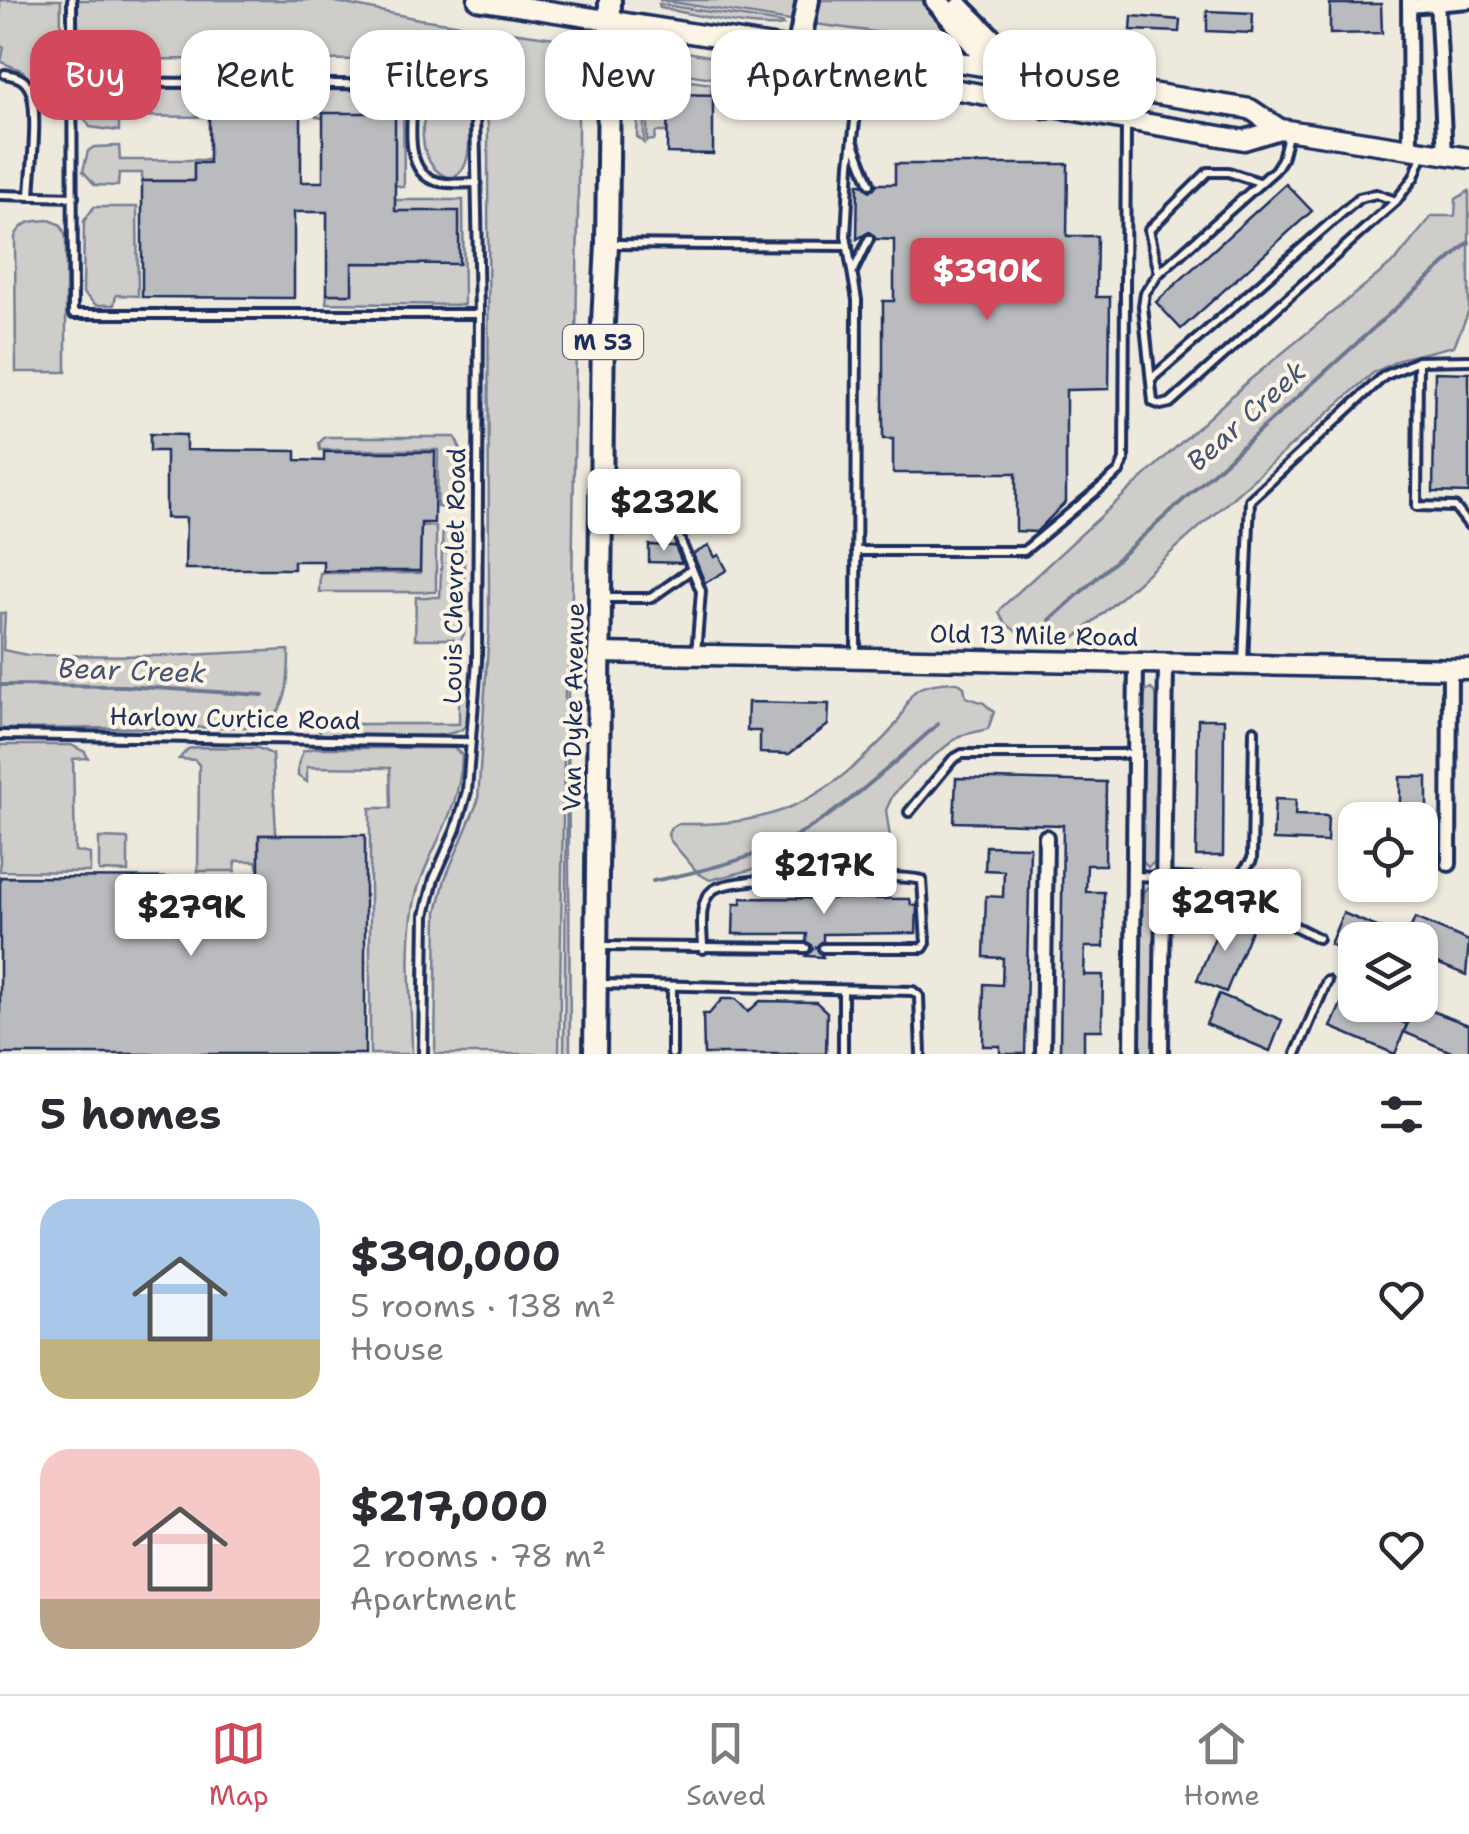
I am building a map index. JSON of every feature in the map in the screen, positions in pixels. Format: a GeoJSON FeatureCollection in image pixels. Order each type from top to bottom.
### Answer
{"type":"FeatureCollection","features":[{"type":"Feature","properties":{"kind":"main road"},"geometry":{"type":"LineString","coordinates":[[478,0],[610,10],[711,31]]}},
{"type":"Feature","properties":{"kind":"main road"},"geometry":{"type":"LineString","coordinates":[[802,30],[808,0]]}},
{"type":"Feature","properties":{"kind":"main road"},"geometry":{"type":"LineString","coordinates":[[936,0],[983,54]]}},
{"type":"Feature","properties":{"kind":"main road"},"geometry":{"type":"LineString","coordinates":[[953,0],[983,31]]}},
{"type":"Feature","properties":{"kind":"main road","name":"Van Dyke Avenue"},"geometry":{"type":"LineString","coordinates":[[595,1054],[610,10]]}},
{"type":"Feature","properties":{"kind":"main road"},"geometry":{"type":"LineString","coordinates":[[1156,94],[1250,110],[1285,130],[1469,158]]}},
{"type":"Feature","properties":{"kind":"main road"},"geometry":{"type":"LineString","coordinates":[[1126,120],[1244,140],[1285,130]]}},
{"type":"Feature","properties":{"kind":"main road","name":"Old 13 Mile Road"},"geometry":{"type":"LineString","coordinates":[[598,654],[1460,668]]}},
{"type":"Feature","properties":{"kind":"street"},"geometry":{"type":"LineString","coordinates":[[1437,2],[1446,154]]}},
{"type":"Feature","properties":{"kind":"street"},"geometry":{"type":"LineString","coordinates":[[1416,151],[1409,3],[1469,2]]}},
{"type":"Feature","properties":{"kind":"street"},"geometry":{"type":"LineString","coordinates":[[1132,1054],[1136,662]]}},
{"type":"Feature","properties":{"kind":"street"},"geometry":{"type":"LineString","coordinates":[[1161,1054],[1166,663]]}},
{"type":"Feature","properties":{"kind":"street"},"geometry":{"type":"LineString","coordinates":[[1449,864],[1460,668]]}},
{"type":"Feature","properties":{"kind":"street"},"geometry":{"type":"LineString","coordinates":[[1043,1054],[1046,837]]}},
{"type":"Feature","properties":{"kind":"lane"},"geometry":{"type":"LineString","coordinates":[[72,0],[73,30]]}},
{"type":"Feature","properties":{"kind":"lane"},"geometry":{"type":"LineString","coordinates":[[4,74],[19,77],[30,88],[30,196]]}},
{"type":"Feature","properties":{"kind":"lane"},"geometry":{"type":"LineString","coordinates":[[161,83],[350,85]]}},
{"type":"Feature","properties":{"kind":"lane"},"geometry":{"type":"LineString","coordinates":[[75,120],[74,314],[478,314]]}},
{"type":"Feature","properties":{"kind":"lane"},"geometry":{"type":"LineString","coordinates":[[413,120],[412,148],[423,176],[440,182],[477,183]]}},
{"type":"Feature","properties":{"kind":"lane","name":"Louis Chevrolet Road"},"geometry":{"type":"LineString","coordinates":[[422,1054],[425,916],[467,791],[477,662],[475,120]]}},
{"type":"Feature","properties":{"kind":"lane"},"geometry":{"type":"LineString","coordinates":[[855,120],[847,204],[848,246],[857,300],[856,658]]}},
{"type":"Feature","properties":{"kind":"lane"},"geometry":{"type":"LineString","coordinates":[[856,551],[1024,552],[1119,472],[1124,460],[1126,120]]}},
{"type":"Feature","properties":{"kind":"lane"},"geometry":{"type":"LineString","coordinates":[[1285,130],[1282,159],[1275,170],[1159,273],[1145,293],[1143,306],[1154,402],[1170,403],[1396,201],[1414,177],[1416,151]]}},
{"type":"Feature","properties":{"kind":"lane"},"geometry":{"type":"LineString","coordinates":[[853,142],[870,184]]}},
{"type":"Feature","properties":{"kind":"lane"},"geometry":{"type":"LineString","coordinates":[[1159,273],[1149,230],[1208,172],[1228,172],[1260,182]]}},
{"type":"Feature","properties":{"kind":"lane"},"geometry":{"type":"LineString","coordinates":[[1150,380],[1359,198],[1376,194],[1396,201]]}},
{"type":"Feature","properties":{"kind":"lane"},"geometry":{"type":"LineString","coordinates":[[0,195],[74,197]]}},
{"type":"Feature","properties":{"kind":"lane"},"geometry":{"type":"LineString","coordinates":[[854,272],[870,239]]}},
{"type":"Feature","properties":{"kind":"lane"},"geometry":{"type":"LineString","coordinates":[[607,244],[848,246]]}},
{"type":"Feature","properties":{"kind":"lane"},"geometry":{"type":"LineString","coordinates":[[1243,664],[1250,500],[1384,376],[1418,361],[1469,360]]}},
{"type":"Feature","properties":{"kind":"lane"},"geometry":{"type":"LineString","coordinates":[[1418,361],[1417,506],[1469,508]]}},
{"type":"Feature","properties":{"kind":"lane"},"geometry":{"type":"LineString","coordinates":[[1455,507],[1469,526]]}},
{"type":"Feature","properties":{"kind":"lane"},"geometry":{"type":"LineString","coordinates":[[600,528],[676,530],[701,591],[696,655]]}},
{"type":"Feature","properties":{"kind":"lane"},"geometry":{"type":"LineString","coordinates":[[599,598],[651,598],[692,569]]}},
{"type":"Feature","properties":{"kind":"lane"},"geometry":{"type":"LineString","coordinates":[[1226,892],[1252,860],[1254,730]]}},
{"type":"Feature","properties":{"kind":"lane","name":"Harlow Curtice Road"},"geometry":{"type":"LineString","coordinates":[[0,736],[469,742]]}},
{"type":"Feature","properties":{"kind":"lane"},"geometry":{"type":"LineString","coordinates":[[909,812],[953,758],[962,754],[1135,754]]}},
{"type":"Feature","properties":{"kind":"lane"},"geometry":{"type":"LineString","coordinates":[[1134,876],[1200,879],[1318,938]]}},
{"type":"Feature","properties":{"kind":"lane"},"geometry":{"type":"LineString","coordinates":[[702,949],[705,898],[715,888],[771,878],[922,880],[924,948],[823,948]]}},
{"type":"Feature","properties":{"kind":"lane"},"geometry":{"type":"LineString","coordinates":[[596,946],[806,948]]}},
{"type":"Feature","properties":{"kind":"lane"},"geometry":{"type":"LineString","coordinates":[[1296,1054],[1327,981]]}},
{"type":"Feature","properties":{"kind":"lane"},"geometry":{"type":"LineString","coordinates":[[596,984],[917,992],[920,1054]]}},
{"type":"Feature","properties":{"kind":"lane"},"geometry":{"type":"LineString","coordinates":[[672,987],[672,1054]]}},
{"type":"Feature","properties":{"kind":"lane"},"geometry":{"type":"LineString","coordinates":[[843,990],[844,1054]]}},
{"type":"Feature","properties":{"kind":"shaded area"},"geometry":{"type":"Polygon","coordinates":[[[0,0],[61,0],[61,30],[30,30],[30,84],[23,71],[1,62],[4,47],[0,46],[0,0]]]}},
{"type":"Feature","properties":{"kind":"shaded area"},"geometry":{"type":"Polygon","coordinates":[[[78,0],[326,0],[498,30],[350,30],[350,60],[330,60],[330,30],[181,30],[181,59],[161,59],[161,30],[77,30],[78,0]]]}},
{"type":"Feature","properties":{"kind":"shaded area"},"geometry":{"type":"Polygon","coordinates":[[[659,0],[801,0],[790,21],[659,0]]]}},
{"type":"Feature","properties":{"kind":"shaded area"},"geometry":{"type":"Polygon","coordinates":[[[814,0],[922,0],[949,30],[862,30],[810,23],[814,0]]]}},
{"type":"Feature","properties":{"kind":"shaded area"},"geometry":{"type":"Polygon","coordinates":[[[659,4],[783,25],[740,24],[660,8],[659,4]]]}},
{"type":"Feature","properties":{"kind":"shaded area"},"geometry":{"type":"Polygon","coordinates":[[[525,34],[545,37],[545,120],[578,120],[571,655],[565,691],[559,1054],[435,1054],[437,912],[445,879],[478,801],[489,629],[487,120],[525,120],[525,34]]]}},
{"type":"Feature","properties":{"kind":"shaded area"},"geometry":{"type":"Polygon","coordinates":[[[691,53],[709,56],[711,78],[691,75],[691,53]]]}},
{"type":"Feature","properties":{"kind":"shaded area"},"geometry":{"type":"Polygon","coordinates":[[[691,81],[711,84],[711,95],[691,95],[691,81]]]}},
{"type":"Feature","properties":{"kind":"shaded area"},"geometry":{"type":"Polygon","coordinates":[[[161,89],[181,89],[181,117],[161,116],[161,89]]]}},
{"type":"Feature","properties":{"kind":"shaded area"},"geometry":{"type":"Polygon","coordinates":[[[330,90],[350,90],[350,120],[403,120],[404,187],[395,185],[325,120],[330,120],[330,90]]]}},
{"type":"Feature","properties":{"kind":"shaded area"},"geometry":{"type":"Polygon","coordinates":[[[85,120],[119,120],[119,131],[90,127],[85,120]]]}},
{"type":"Feature","properties":{"kind":"shaded area"},"geometry":{"type":"Polygon","coordinates":[[[425,120],[469,120],[466,161],[459,173],[450,177],[439,173],[430,162],[425,120]]]}},
{"type":"Feature","properties":{"kind":"shaded area"},"geometry":{"type":"Polygon","coordinates":[[[637,120],[644,120],[644,143],[637,137],[637,120]]]}},
{"type":"Feature","properties":{"kind":"shaded area"},"geometry":{"type":"Polygon","coordinates":[[[647,120],[667,120],[667,132],[656,132],[654,140],[647,141],[647,120]]]}},
{"type":"Feature","properties":{"kind":"shaded area"},"geometry":{"type":"Polygon","coordinates":[[[119,146],[120,160],[209,163],[194,163],[194,181],[142,181],[142,173],[119,173],[118,186],[95,185],[83,171],[88,151],[119,146]]]}},
{"type":"Feature","properties":{"kind":"shaded area"},"geometry":{"type":"Polygon","coordinates":[[[1469,191],[1469,311],[1454,346],[1403,358],[1373,373],[1076,637],[1032,637],[1005,622],[999,613],[1002,607],[1247,382],[1396,260],[1432,216],[1455,216],[1456,199],[1469,191]]]}},
{"type":"Feature","properties":{"kind":"shaded area"},"geometry":{"type":"Polygon","coordinates":[[[395,200],[463,200],[464,305],[326,303],[327,294],[352,294],[352,263],[459,263],[395,211],[395,200]]]}},
{"type":"Feature","properties":{"kind":"shaded area"},"geometry":{"type":"Polygon","coordinates":[[[94,207],[137,207],[138,296],[116,295],[114,305],[96,305],[83,293],[84,221],[94,207]]]}},
{"type":"Feature","properties":{"kind":"shaded area"},"geometry":{"type":"Polygon","coordinates":[[[50,220],[61,225],[66,237],[66,372],[16,372],[15,237],[25,224],[50,220]]]}},
{"type":"Feature","properties":{"kind":"shaded area"},"geometry":{"type":"Polygon","coordinates":[[[325,437],[455,437],[463,455],[464,511],[437,507],[438,450],[320,450],[319,443],[325,437]]]}},
{"type":"Feature","properties":{"kind":"shaded area"},"geometry":{"type":"Polygon","coordinates":[[[420,525],[436,527],[436,592],[319,592],[320,573],[420,573],[420,525]]]}},
{"type":"Feature","properties":{"kind":"shaded area"},"geometry":{"type":"Polygon","coordinates":[[[443,526],[464,527],[464,634],[457,647],[453,639],[415,639],[416,597],[440,597],[443,526]]]}},
{"type":"Feature","properties":{"kind":"shaded area"},"geometry":{"type":"Polygon","coordinates":[[[0,613],[5,613],[3,650],[27,655],[167,656],[289,650],[285,697],[274,717],[254,727],[0,729],[0,613]]]}},
{"type":"Feature","properties":{"kind":"shaded area"},"geometry":{"type":"Polygon","coordinates":[[[459,672],[469,684],[470,711],[465,726],[453,733],[328,737],[322,736],[316,724],[459,724],[459,672]]]}},
{"type":"Feature","properties":{"kind":"shaded area"},"geometry":{"type":"Polygon","coordinates":[[[957,682],[964,687],[966,697],[984,703],[994,712],[988,729],[959,736],[893,795],[886,810],[890,838],[887,845],[879,849],[834,851],[811,865],[767,866],[710,880],[699,874],[670,840],[671,828],[678,824],[741,821],[792,806],[815,794],[885,737],[915,691],[957,682]]]}},
{"type":"Feature","properties":{"kind":"shaded area"},"geometry":{"type":"Polygon","coordinates":[[[1151,689],[1158,696],[1156,861],[1148,867],[1142,861],[1144,699],[1145,692],[1151,689]]]}},
{"type":"Feature","properties":{"kind":"shaded area"},"geometry":{"type":"Polygon","coordinates":[[[568,691],[570,1054],[564,1054],[568,691]]]}},
{"type":"Feature","properties":{"kind":"shaded area"},"geometry":{"type":"Polygon","coordinates":[[[0,745],[71,745],[85,752],[88,758],[73,759],[75,851],[90,854],[90,872],[0,871],[0,745]]]}},
{"type":"Feature","properties":{"kind":"shaded area"},"geometry":{"type":"Polygon","coordinates":[[[258,748],[272,754],[276,835],[259,835],[259,872],[256,861],[236,861],[235,871],[198,871],[199,765],[195,760],[179,759],[188,749],[258,748]]]}},
{"type":"Feature","properties":{"kind":"shaded area"},"geometry":{"type":"Polygon","coordinates":[[[454,748],[462,755],[452,808],[414,904],[410,946],[412,1054],[370,1054],[370,808],[391,808],[390,768],[307,767],[307,782],[298,776],[298,765],[303,751],[454,748]]]}},
{"type":"Feature","properties":{"kind":"shaded area"},"geometry":{"type":"Polygon","coordinates":[[[99,838],[128,839],[128,872],[99,871],[99,838]]]}},
{"type":"Feature","properties":{"kind":"shaded area"},"geometry":{"type":"Polygon","coordinates":[[[1148,887],[1155,893],[1153,1054],[1139,1054],[1142,893],[1148,887]]]}},
{"type":"Feature","properties":{"kind":"building"},"geometry":{"type":"Polygon","coordinates":[[[1330,4],[1381,4],[1382,33],[1330,34],[1330,4]]]}},
{"type":"Feature","properties":{"kind":"building"},"geometry":{"type":"Polygon","coordinates":[[[1207,11],[1253,13],[1252,33],[1207,31],[1207,11]]]}},
{"type":"Feature","properties":{"kind":"building"},"geometry":{"type":"Polygon","coordinates":[[[1132,16],[1180,20],[1179,32],[1131,30],[1132,16]]]}},
{"type":"Feature","properties":{"kind":"building"},"geometry":{"type":"Polygon","coordinates":[[[691,95],[711,95],[713,154],[667,153],[668,120],[691,120],[691,95]]]}},
{"type":"Feature","properties":{"kind":"building"},"geometry":{"type":"Polygon","coordinates":[[[330,113],[350,113],[350,120],[395,120],[395,211],[459,211],[459,264],[352,263],[352,294],[327,294],[327,212],[294,212],[294,298],[142,297],[142,181],[194,181],[194,163],[209,163],[209,120],[301,120],[301,182],[323,182],[323,120],[330,120],[330,113]]]}},
{"type":"Feature","properties":{"kind":"building"},"geometry":{"type":"Polygon","coordinates":[[[895,164],[1068,164],[1067,236],[1097,236],[1096,297],[1110,297],[1109,389],[1066,390],[1066,502],[1036,532],[1016,531],[1016,473],[893,473],[893,439],[883,439],[883,301],[894,301],[894,240],[876,239],[869,232],[857,239],[858,184],[870,191],[877,184],[895,184],[895,164]]]}},
{"type":"Feature","properties":{"kind":"building"},"geometry":{"type":"Polygon","coordinates":[[[1286,184],[1312,211],[1181,329],[1156,302],[1286,184]]]}},
{"type":"Feature","properties":{"kind":"building"},"geometry":{"type":"Polygon","coordinates":[[[1435,372],[1469,373],[1469,493],[1433,492],[1435,372]]]}},
{"type":"Feature","properties":{"kind":"building"},"geometry":{"type":"Polygon","coordinates":[[[150,434],[186,435],[186,450],[296,451],[296,460],[324,461],[324,452],[435,452],[434,523],[421,523],[420,571],[323,571],[323,561],[294,561],[294,569],[185,569],[186,518],[166,518],[166,451],[150,451],[150,434]]]}},
{"type":"Feature","properties":{"kind":"building"},"geometry":{"type":"Polygon","coordinates":[[[649,545],[675,546],[682,563],[649,562],[649,545]]]}},
{"type":"Feature","properties":{"kind":"building"},"geometry":{"type":"Polygon","coordinates":[[[709,546],[727,570],[705,583],[693,554],[709,546]]]}},
{"type":"Feature","properties":{"kind":"building"},"geometry":{"type":"Polygon","coordinates":[[[748,702],[829,704],[828,725],[789,754],[760,753],[760,731],[747,731],[748,702]]]}},
{"type":"Feature","properties":{"kind":"building"},"geometry":{"type":"Polygon","coordinates":[[[1198,719],[1224,719],[1223,856],[1196,856],[1198,719]]]}},
{"type":"Feature","properties":{"kind":"building"},"geometry":{"type":"Polygon","coordinates":[[[1400,777],[1427,777],[1427,802],[1400,802],[1400,777]]]}},
{"type":"Feature","properties":{"kind":"building"},"geometry":{"type":"Polygon","coordinates":[[[956,778],[1106,782],[1105,865],[1087,865],[1086,892],[1104,892],[1104,947],[1085,947],[1084,975],[1103,975],[1102,1030],[1084,1030],[1084,1054],[1060,1054],[1063,825],[954,822],[956,778]]]}},
{"type":"Feature","properties":{"kind":"building"},"geometry":{"type":"Polygon","coordinates":[[[1275,799],[1296,800],[1295,815],[1328,816],[1327,842],[1273,840],[1275,799]]]}},
{"type":"Feature","properties":{"kind":"building"},"geometry":{"type":"Polygon","coordinates":[[[259,835],[365,835],[365,1054],[0,1054],[0,877],[259,878],[259,835]]]}},
{"type":"Feature","properties":{"kind":"building"},"geometry":{"type":"Polygon","coordinates":[[[986,846],[1030,847],[1025,1054],[1000,1054],[1000,1046],[983,1046],[984,984],[1002,985],[1003,958],[984,957],[986,896],[1003,897],[1004,871],[985,870],[986,846]]]}},
{"type":"Feature","properties":{"kind":"building"},"geometry":{"type":"Polygon","coordinates":[[[741,898],[910,899],[911,905],[917,906],[916,933],[823,934],[823,941],[816,947],[823,957],[806,956],[813,949],[806,941],[807,934],[733,934],[734,904],[741,904],[741,898]]]}},
{"type":"Feature","properties":{"kind":"building"},"geometry":{"type":"Polygon","coordinates":[[[1343,913],[1365,922],[1339,922],[1343,913]]]}},
{"type":"Feature","properties":{"kind":"building"},"geometry":{"type":"Polygon","coordinates":[[[1224,916],[1252,928],[1226,992],[1197,980],[1224,916]]]}},
{"type":"Feature","properties":{"kind":"building"},"geometry":{"type":"Polygon","coordinates":[[[1338,925],[1338,947],[1330,944],[1338,925]]]}},
{"type":"Feature","properties":{"kind":"building"},"geometry":{"type":"Polygon","coordinates":[[[1438,928],[1469,941],[1466,975],[1438,963],[1438,928]]]}},
{"type":"Feature","properties":{"kind":"building"},"geometry":{"type":"Polygon","coordinates":[[[1219,994],[1282,1020],[1270,1051],[1206,1024],[1219,994]]]}},
{"type":"Feature","properties":{"kind":"building"},"geometry":{"type":"Polygon","coordinates":[[[722,999],[736,999],[748,1012],[760,1001],[816,1002],[827,1012],[826,1054],[704,1054],[703,1014],[709,1014],[722,999]]]}},
{"type":"Feature","properties":{"kind":"building"},"geometry":{"type":"Polygon","coordinates":[[[1338,1011],[1338,1022],[1407,1024],[1395,1054],[1331,1027],[1338,1011]]]}},
{"type":"Feature","properties":{"kind":"building"},"geometry":{"type":"Polygon","coordinates":[[[1438,1013],[1469,1025],[1469,1054],[1456,1054],[1404,1032],[1408,1022],[1438,1022],[1438,1013]]]}},
{"type":"Feature","properties":{"kind":"waterway","name":"Bear Creek"},"geometry":{"type":"LineString","coordinates":[[1050,620],[1469,242]]}},
{"type":"Feature","properties":{"kind":"waterway","name":"Bear Creek"},"geometry":{"type":"LineString","coordinates":[[0,685],[124,686],[263,695]]}},
{"type":"Feature","properties":{"kind":"waterway","name":"Bear Creek"},"geometry":{"type":"LineString","coordinates":[[653,881],[728,863],[794,837],[859,792],[938,724]]}}]}
